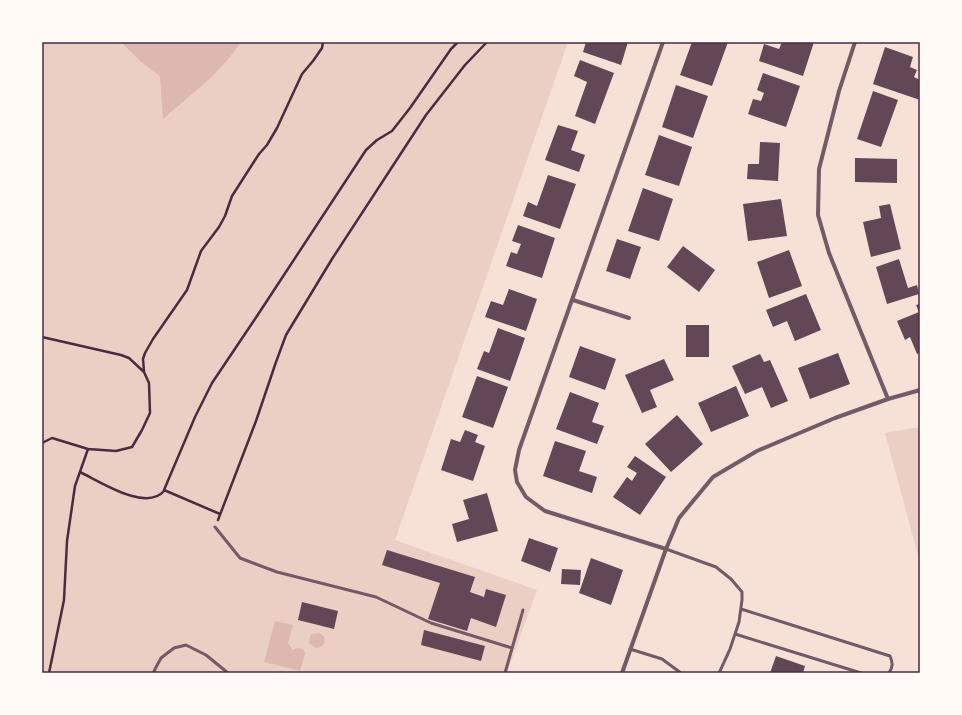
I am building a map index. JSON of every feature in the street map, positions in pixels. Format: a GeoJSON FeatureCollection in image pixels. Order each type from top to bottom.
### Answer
{"type":"FeatureCollection","features":[{"type":"Feature","properties":{"kind":"street"},"geometry":{"type":"LineString","coordinates":[[663,42],[519,450],[515,470],[517,482],[526,497],[545,511],[666,549]]}},
{"type":"Feature","properties":{"kind":"street"},"geometry":{"type":"LineString","coordinates":[[855,42],[839,90],[819,169],[818,215],[829,253],[888,399]]}},
{"type":"Feature","properties":{"kind":"street"},"geometry":{"type":"LineString","coordinates":[[573,300],[629,318]]}},
{"type":"Feature","properties":{"kind":"street"},"geometry":{"type":"LineString","coordinates":[[622,673],[666,549],[679,518],[713,477],[757,451],[835,418],[888,399],[920,390]]}},
{"type":"Feature","properties":{"kind":"lane"},"geometry":{"type":"LineString","coordinates":[[215,527],[240,558],[277,572],[376,597],[431,623],[512,648]]}},
{"type":"Feature","properties":{"kind":"lane"},"geometry":{"type":"LineString","coordinates":[[666,549],[716,567],[731,579],[742,592],[739,622],[730,649],[719,673]]}},
{"type":"Feature","properties":{"kind":"lane"},"geometry":{"type":"LineString","coordinates":[[741,608],[890,656],[893,662],[892,669],[889,673]]}},
{"type":"Feature","properties":{"kind":"lane"},"geometry":{"type":"LineString","coordinates":[[505,673],[523,610]]}},
{"type":"Feature","properties":{"kind":"lane"},"geometry":{"type":"LineString","coordinates":[[735,634],[861,673]]}},
{"type":"Feature","properties":{"kind":"lane"},"geometry":{"type":"LineString","coordinates":[[153,673],[161,658],[174,648],[186,645],[206,654],[228,673]]}},
{"type":"Feature","properties":{"kind":"lane"},"geometry":{"type":"LineString","coordinates":[[630,649],[662,659],[681,673]]}},
{"type":"Feature","properties":{"kind":"path"},"geometry":{"type":"LineString","coordinates":[[42,443],[52,438],[88,449],[116,451],[132,447],[150,412],[148,383],[144,372],[142,359],[153,339],[187,290],[201,251],[219,227],[225,216],[232,196],[277,128],[302,74],[322,48],[323,42]]}},
{"type":"Feature","properties":{"kind":"path"},"geometry":{"type":"LineString","coordinates":[[80,472],[128,496],[142,498],[161,494],[195,417],[212,383],[366,150],[377,140],[392,131],[451,49],[458,42]]}},
{"type":"Feature","properties":{"kind":"path"},"geometry":{"type":"LineString","coordinates":[[215,527],[256,421],[286,335],[332,259],[426,115],[465,65],[487,42]]}},
{"type":"Feature","properties":{"kind":"path"},"geometry":{"type":"LineString","coordinates":[[42,337],[121,355],[129,358],[144,372]]}},
{"type":"Feature","properties":{"kind":"path"},"geometry":{"type":"LineString","coordinates":[[49,673],[64,600],[67,540],[75,486],[88,449]]}},
{"type":"Feature","properties":{"kind":"path"},"geometry":{"type":"LineString","coordinates":[[164,490],[220,514]]}},
{"type":"Feature","properties":{"kind":"shaded area"},"geometry":{"type":"Polygon","coordinates":[[[42,42],[568,42],[395,540],[537,590],[507,673],[42,673],[42,42]]]}},
{"type":"Feature","properties":{"kind":"shaded area"},"geometry":{"type":"Polygon","coordinates":[[[121,42],[241,42],[215,74],[163,119],[160,76],[141,62],[121,42]]]}},
{"type":"Feature","properties":{"kind":"shaded area"},"geometry":{"type":"Polygon","coordinates":[[[920,427],[920,563],[885,433],[920,427]]]}},
{"type":"Feature","properties":{"kind":"shaded area"},"geometry":{"type":"Polygon","coordinates":[[[275,621],[293,625],[288,643],[293,650],[297,648],[303,649],[305,653],[300,671],[264,662],[275,621]]]}},
{"type":"Feature","properties":{"kind":"shaded area"},"geometry":{"type":"Polygon","coordinates":[[[319,633],[324,637],[325,642],[322,646],[316,648],[309,643],[311,634],[319,633]]]}},
{"type":"Feature","properties":{"kind":"building"},"geometry":{"type":"Polygon","coordinates":[[[586,42],[628,42],[621,65],[583,52],[586,42]]]}},
{"type":"Feature","properties":{"kind":"building"},"geometry":{"type":"Polygon","coordinates":[[[692,42],[728,42],[712,86],[680,75],[692,42]]]}},
{"type":"Feature","properties":{"kind":"building"},"geometry":{"type":"Polygon","coordinates":[[[782,42],[814,42],[803,76],[759,61],[764,44],[779,49],[782,42]]]}},
{"type":"Feature","properties":{"kind":"building"},"geometry":{"type":"Polygon","coordinates":[[[885,47],[913,57],[910,67],[917,70],[914,77],[920,80],[920,100],[873,84],[885,47]]]}},
{"type":"Feature","properties":{"kind":"building"},"geometry":{"type":"Polygon","coordinates":[[[580,60],[614,73],[595,124],[575,116],[587,82],[574,76],[580,60]]]}},
{"type":"Feature","properties":{"kind":"building"},"geometry":{"type":"Polygon","coordinates":[[[763,73],[800,86],[786,127],[748,114],[753,99],[761,101],[764,93],[757,90],[763,73]]]}},
{"type":"Feature","properties":{"kind":"building"},"geometry":{"type":"Polygon","coordinates":[[[676,85],[708,96],[693,138],[662,127],[676,85]]]}},
{"type":"Feature","properties":{"kind":"building"},"geometry":{"type":"Polygon","coordinates":[[[873,91],[898,100],[881,147],[857,139],[873,91]]]}},
{"type":"Feature","properties":{"kind":"building"},"geometry":{"type":"Polygon","coordinates":[[[558,125],[578,131],[571,150],[585,155],[579,172],[545,160],[558,125]]]}},
{"type":"Feature","properties":{"kind":"building"},"geometry":{"type":"Polygon","coordinates":[[[659,135],[692,147],[679,186],[645,175],[659,135]]]}},
{"type":"Feature","properties":{"kind":"building"},"geometry":{"type":"Polygon","coordinates":[[[760,142],[780,143],[778,181],[747,179],[748,164],[759,164],[760,142]]]}},
{"type":"Feature","properties":{"kind":"building"},"geometry":{"type":"Polygon","coordinates":[[[855,158],[897,159],[897,183],[855,182],[855,158]]]}},
{"type":"Feature","properties":{"kind":"building"},"geometry":{"type":"Polygon","coordinates":[[[548,175],[576,184],[560,229],[523,216],[528,202],[537,206],[548,175]]]}},
{"type":"Feature","properties":{"kind":"building"},"geometry":{"type":"Polygon","coordinates":[[[643,188],[673,199],[659,241],[628,231],[643,188]]]}},
{"type":"Feature","properties":{"kind":"building"},"geometry":{"type":"Polygon","coordinates":[[[781,199],[787,236],[748,241],[743,204],[781,199]]]}},
{"type":"Feature","properties":{"kind":"building"},"geometry":{"type":"Polygon","coordinates":[[[890,204],[901,249],[871,257],[863,222],[881,218],[879,206],[890,204]]]}},
{"type":"Feature","properties":{"kind":"building"},"geometry":{"type":"Polygon","coordinates":[[[518,225],[555,238],[542,278],[506,266],[511,252],[517,254],[521,244],[512,241],[518,225]]]}},
{"type":"Feature","properties":{"kind":"building"},"geometry":{"type":"Polygon","coordinates":[[[617,239],[641,247],[630,279],[606,271],[617,239]]]}},
{"type":"Feature","properties":{"kind":"building"},"geometry":{"type":"Polygon","coordinates":[[[683,246],[715,270],[699,292],[667,267],[683,246]]]}},
{"type":"Feature","properties":{"kind":"building"},"geometry":{"type":"Polygon","coordinates":[[[789,250],[802,286],[769,298],[757,262],[789,250]]]}},
{"type":"Feature","properties":{"kind":"building"},"geometry":{"type":"Polygon","coordinates":[[[899,259],[908,288],[917,285],[919,294],[887,304],[876,267],[899,259]]]}},
{"type":"Feature","properties":{"kind":"building"},"geometry":{"type":"Polygon","coordinates":[[[509,289],[537,299],[526,331],[485,317],[491,301],[503,305],[509,289]]]}},
{"type":"Feature","properties":{"kind":"building"},"geometry":{"type":"Polygon","coordinates":[[[806,294],[821,330],[795,341],[787,321],[773,327],[766,310],[806,294]]]}},
{"type":"Feature","properties":{"kind":"building"},"geometry":{"type":"Polygon","coordinates":[[[920,304],[920,353],[917,354],[910,337],[905,340],[897,321],[919,312],[916,305],[920,304]]]}},
{"type":"Feature","properties":{"kind":"building"},"geometry":{"type":"Polygon","coordinates":[[[686,325],[709,325],[709,357],[686,357],[686,325]]]}},
{"type":"Feature","properties":{"kind":"building"},"geometry":{"type":"Polygon","coordinates":[[[498,328],[525,338],[510,381],[477,369],[484,351],[489,353],[498,328]]]}},
{"type":"Feature","properties":{"kind":"building"},"geometry":{"type":"Polygon","coordinates":[[[580,346],[616,359],[605,390],[569,377],[580,346]]]}},
{"type":"Feature","properties":{"kind":"building"},"geometry":{"type":"Polygon","coordinates":[[[838,353],[850,384],[810,399],[798,368],[838,353]]]}},
{"type":"Feature","properties":{"kind":"building"},"geometry":{"type":"Polygon","coordinates":[[[760,354],[764,362],[770,360],[788,401],[771,408],[762,387],[745,394],[732,366],[760,354]]]}},
{"type":"Feature","properties":{"kind":"building"},"geometry":{"type":"Polygon","coordinates":[[[664,359],[674,380],[650,390],[657,407],[642,413],[625,375],[664,359]]]}},
{"type":"Feature","properties":{"kind":"building"},"geometry":{"type":"Polygon","coordinates":[[[477,376],[508,387],[493,428],[462,417],[477,376]]]}},
{"type":"Feature","properties":{"kind":"building"},"geometry":{"type":"Polygon","coordinates":[[[736,386],[749,416],[711,432],[698,403],[736,386]]]}},
{"type":"Feature","properties":{"kind":"building"},"geometry":{"type":"Polygon","coordinates":[[[570,392],[599,403],[592,422],[604,426],[597,444],[556,429],[570,392]]]}},
{"type":"Feature","properties":{"kind":"building"},"geometry":{"type":"Polygon","coordinates":[[[677,415],[703,444],[671,472],[645,444],[677,415]]]}},
{"type":"Feature","properties":{"kind":"building"},"geometry":{"type":"Polygon","coordinates":[[[465,430],[478,435],[475,442],[485,446],[473,481],[441,470],[451,439],[460,442],[465,430]]]}},
{"type":"Feature","properties":{"kind":"building"},"geometry":{"type":"Polygon","coordinates":[[[555,441],[586,451],[579,471],[597,477],[592,493],[543,476],[555,441]]]}},
{"type":"Feature","properties":{"kind":"building"},"geometry":{"type":"Polygon","coordinates":[[[635,456],[666,477],[640,515],[613,497],[627,477],[632,481],[637,473],[627,467],[635,456]]]}},
{"type":"Feature","properties":{"kind":"building"},"geometry":{"type":"Polygon","coordinates":[[[487,493],[498,531],[457,542],[452,524],[469,519],[463,500],[487,493]]]}},
{"type":"Feature","properties":{"kind":"building"},"geometry":{"type":"Polygon","coordinates":[[[529,538],[558,548],[550,572],[521,561],[529,538]]]}},
{"type":"Feature","properties":{"kind":"building"},"geometry":{"type":"Polygon","coordinates":[[[387,550],[475,577],[470,592],[484,597],[486,589],[506,595],[496,627],[471,618],[467,631],[428,619],[440,583],[382,565],[387,550]]]}},
{"type":"Feature","properties":{"kind":"building"},"geometry":{"type":"Polygon","coordinates":[[[591,558],[623,570],[611,605],[579,593],[591,558]]]}},
{"type":"Feature","properties":{"kind":"building"},"geometry":{"type":"Polygon","coordinates":[[[562,569],[581,570],[580,585],[561,584],[562,569]]]}},
{"type":"Feature","properties":{"kind":"building"},"geometry":{"type":"Polygon","coordinates":[[[302,602],[338,611],[334,629],[298,620],[302,602]]]}},
{"type":"Feature","properties":{"kind":"building"},"geometry":{"type":"Polygon","coordinates":[[[424,630],[485,646],[481,661],[421,645],[424,630]]]}},
{"type":"Feature","properties":{"kind":"building"},"geometry":{"type":"Polygon","coordinates":[[[776,656],[805,666],[803,673],[770,673],[776,656]]]}}]}
